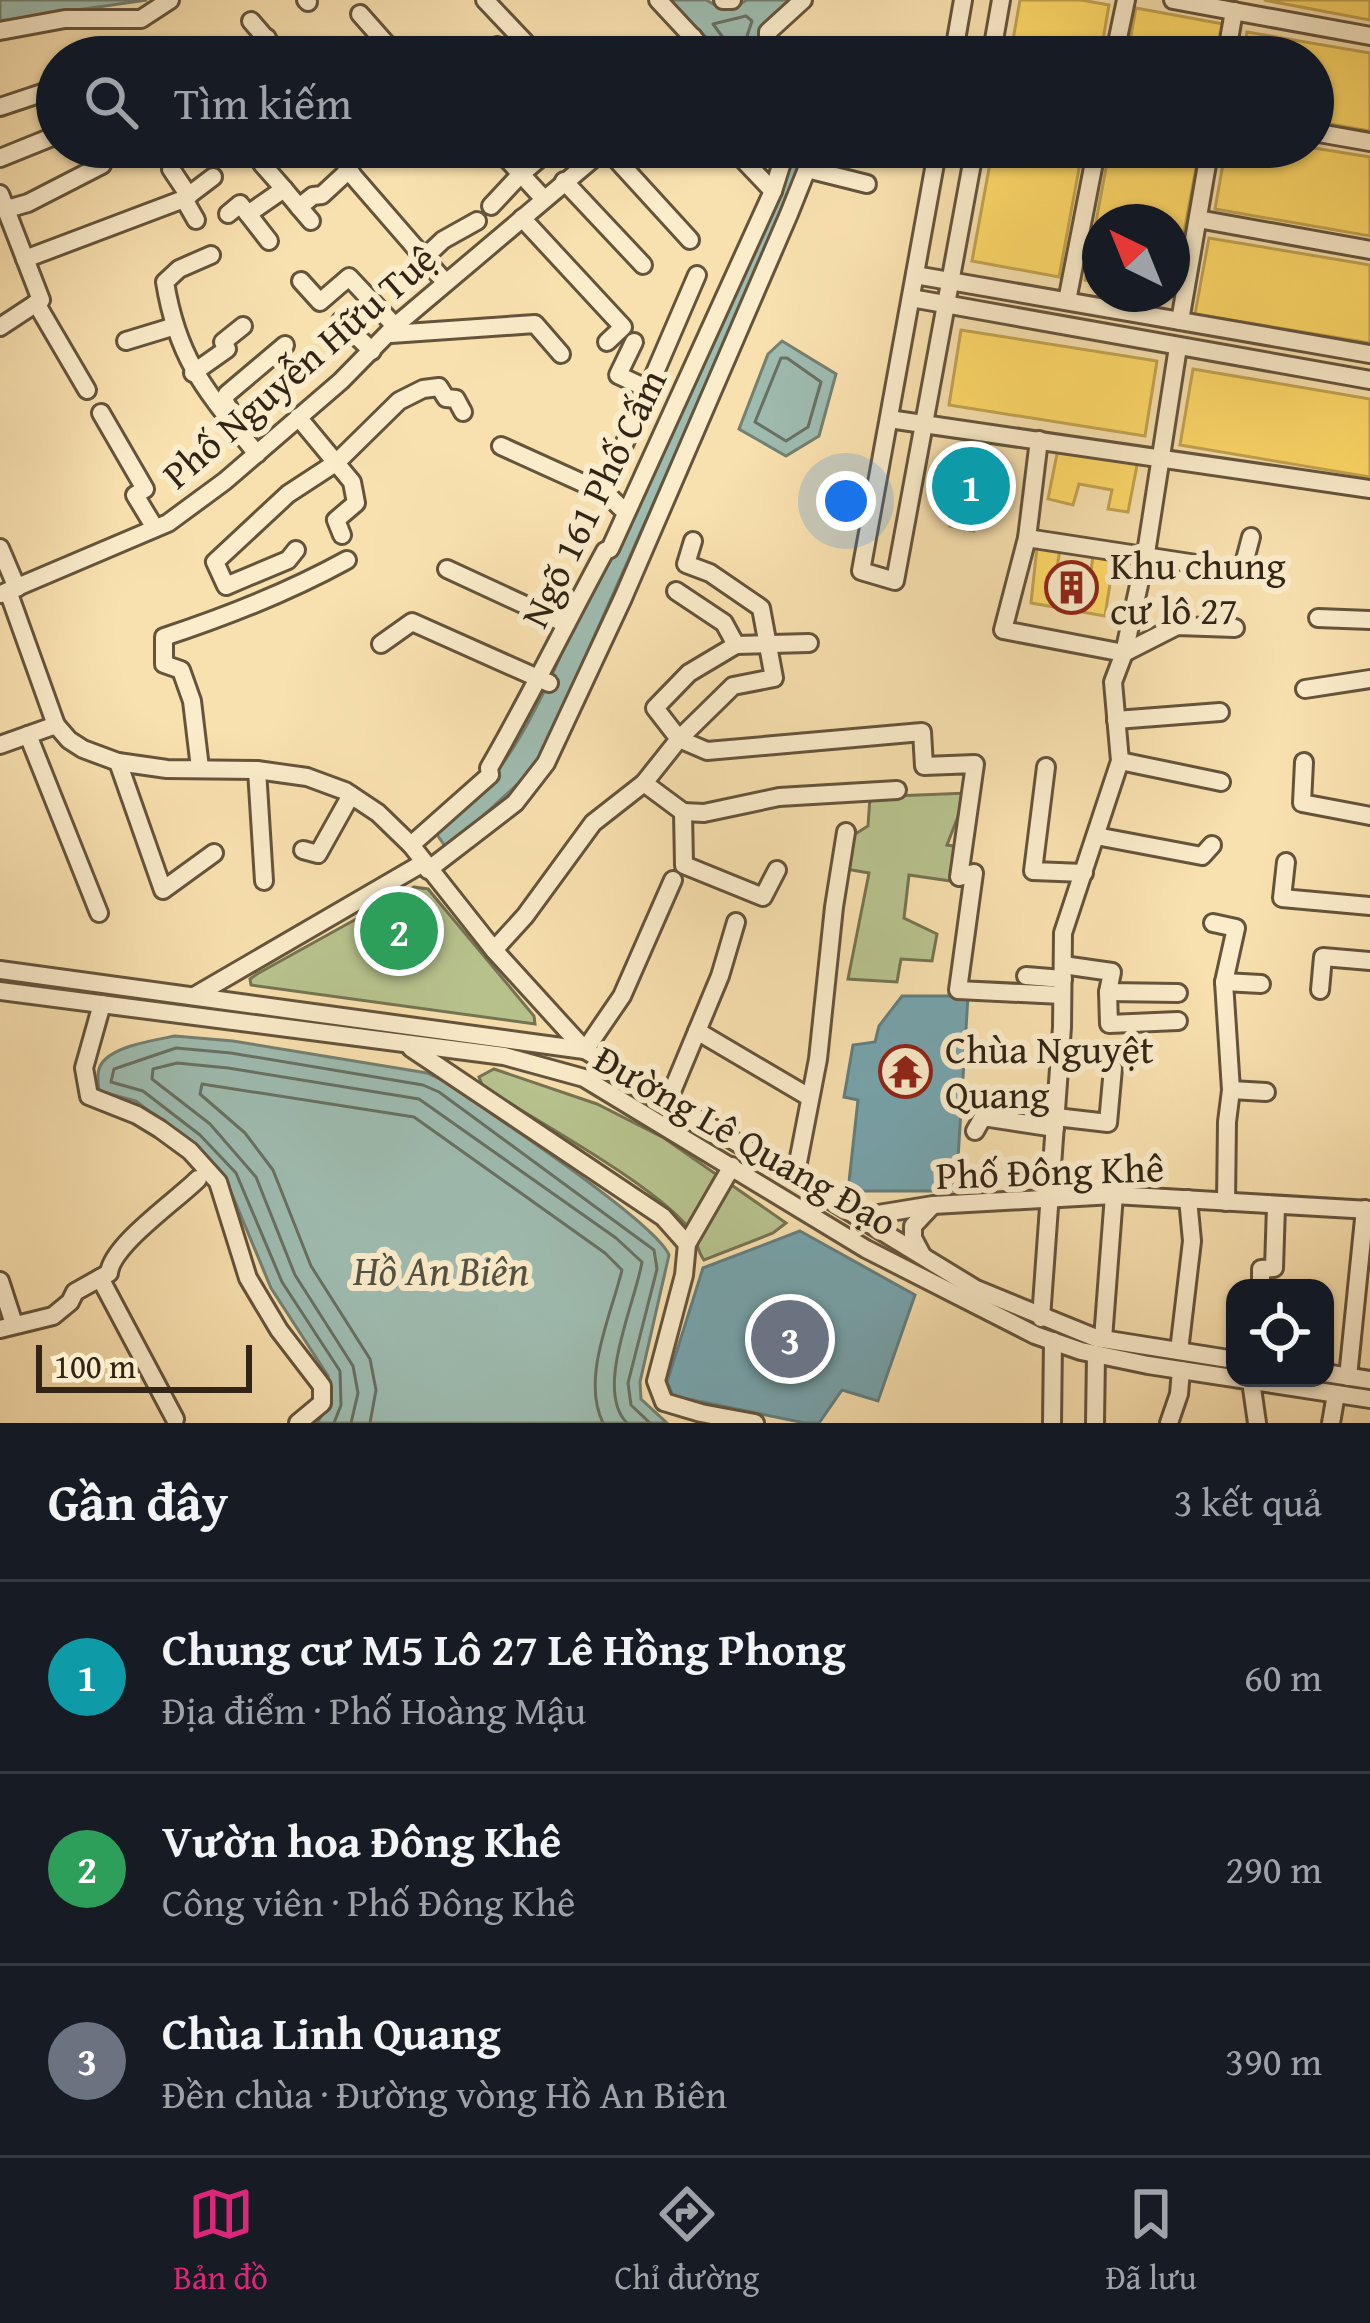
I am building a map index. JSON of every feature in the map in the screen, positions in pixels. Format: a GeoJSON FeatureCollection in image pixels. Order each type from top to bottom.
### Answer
{"type":"FeatureCollection","features":[{"type":"Feature","properties":{"kind":"street"},"geometry":{"type":"LineString","coordinates":[[0,31],[65,19],[141,19],[170,0]]}},
{"type":"Feature","properties":{"kind":"street"},"geometry":{"type":"LineString","coordinates":[[485,0],[519,36]]}},
{"type":"Feature","properties":{"kind":"street"},"geometry":{"type":"LineString","coordinates":[[658,0],[692,36]]}},
{"type":"Feature","properties":{"kind":"street"},"geometry":{"type":"LineString","coordinates":[[769,36],[802,0]]}},
{"type":"Feature","properties":{"kind":"street"},"geometry":{"type":"LineString","coordinates":[[957,36],[963,0]]}},
{"type":"Feature","properties":{"kind":"street"},"geometry":{"type":"LineString","coordinates":[[995,36],[1001,0]]}},
{"type":"Feature","properties":{"kind":"street"},"geometry":{"type":"LineString","coordinates":[[1118,36],[1126,0]]}},
{"type":"Feature","properties":{"kind":"street"},"geometry":{"type":"LineString","coordinates":[[1173,0],[1370,36]]}},
{"type":"Feature","properties":{"kind":"street"},"geometry":{"type":"LineString","coordinates":[[1230,36],[1234,11]]}},
{"type":"Feature","properties":{"kind":"street"},"geometry":{"type":"LineString","coordinates":[[360,14],[379,36]]}},
{"type":"Feature","properties":{"kind":"street"},"geometry":{"type":"LineString","coordinates":[[250,21],[265,36]]}},
{"type":"Feature","properties":{"kind":"street"},"geometry":{"type":"LineString","coordinates":[[0,107],[36,95]]}},
{"type":"Feature","properties":{"kind":"street"},"geometry":{"type":"LineString","coordinates":[[1334,136],[1370,142]]}},
{"type":"Feature","properties":{"kind":"street"},"geometry":{"type":"LineString","coordinates":[[0,158],[36,144]]}},
{"type":"Feature","properties":{"kind":"street"},"geometry":{"type":"LineString","coordinates":[[0,327],[41,300],[3,202],[28,203],[96,168]]}},
{"type":"Feature","properties":{"kind":"street"},"geometry":{"type":"LineString","coordinates":[[266,168],[305,214],[313,196],[322,195],[350,170],[446,282]]}},
{"type":"Feature","properties":{"kind":"street"},"geometry":{"type":"LineString","coordinates":[[514,168],[544,198]]}},
{"type":"Feature","properties":{"kind":"street"},"geometry":{"type":"LineString","coordinates":[[491,206],[528,168]]}},
{"type":"Feature","properties":{"kind":"street","name":"Phố Nguyễn Hữu Tuệ"},"geometry":{"type":"LineString","coordinates":[[8,591],[155,528],[225,482],[580,168]]}},
{"type":"Feature","properties":{"kind":"street"},"geometry":{"type":"LineString","coordinates":[[626,168],[690,239]]}},
{"type":"Feature","properties":{"kind":"street"},"geometry":{"type":"LineString","coordinates":[[750,168],[772,191]]}},
{"type":"Feature","properties":{"kind":"street","name":"Ngõ 161 Phố Cấm"},"geometry":{"type":"LineString","coordinates":[[545,681],[566,624],[610,549],[780,168]]}},
{"type":"Feature","properties":{"kind":"street"},"geometry":{"type":"LineString","coordinates":[[934,168],[861,571],[895,581],[970,168]]}},
{"type":"Feature","properties":{"kind":"street"},"geometry":{"type":"LineString","coordinates":[[1066,302],[1093,168]]}},
{"type":"Feature","properties":{"kind":"street"},"geometry":{"type":"LineString","coordinates":[[1180,321],[1206,168]]}},
{"type":"Feature","properties":{"kind":"street"},"geometry":{"type":"LineString","coordinates":[[171,169],[196,220]]}},
{"type":"Feature","properties":{"kind":"street"},"geometry":{"type":"LineString","coordinates":[[194,1018],[196,994],[426,867],[515,803],[546,763],[623,598],[807,170],[867,184]]}},
{"type":"Feature","properties":{"kind":"street"},"geometry":{"type":"LineString","coordinates":[[25,259],[187,197],[213,177]]}},
{"type":"Feature","properties":{"kind":"street"},"geometry":{"type":"LineString","coordinates":[[564,181],[643,265]]}},
{"type":"Feature","properties":{"kind":"street"},"geometry":{"type":"LineString","coordinates":[[248,214],[284,189]]}},
{"type":"Feature","properties":{"kind":"street"},"geometry":{"type":"LineString","coordinates":[[228,214],[240,204],[269,241]]}},
{"type":"Feature","properties":{"kind":"street"},"geometry":{"type":"LineString","coordinates":[[522,218],[622,328],[607,342]]}},
{"type":"Feature","properties":{"kind":"street"},"geometry":{"type":"LineString","coordinates":[[1198,219],[1370,250]]}},
{"type":"Feature","properties":{"kind":"street"},"geometry":{"type":"LineString","coordinates":[[425,257],[443,240],[477,221]]}},
{"type":"Feature","properties":{"kind":"street"},"geometry":{"type":"LineString","coordinates":[[211,255],[179,269],[165,282],[172,327],[193,373],[260,452]]}},
{"type":"Feature","properties":{"kind":"street"},"geometry":{"type":"LineString","coordinates":[[607,494],[646,388],[697,275]]}},
{"type":"Feature","properties":{"kind":"street"},"geometry":{"type":"LineString","coordinates":[[915,275],[1370,354]]}},
{"type":"Feature","properties":{"kind":"street"},"geometry":{"type":"LineString","coordinates":[[301,281],[320,302],[349,278],[393,330],[535,324],[561,355]]}},
{"type":"Feature","properties":{"kind":"street"},"geometry":{"type":"LineString","coordinates":[[911,298],[1370,380]]}},
{"type":"Feature","properties":{"kind":"street"},"geometry":{"type":"LineString","coordinates":[[36,303],[87,390]]}},
{"type":"Feature","properties":{"kind":"street"},"geometry":{"type":"LineString","coordinates":[[341,321],[372,351]]}},
{"type":"Feature","properties":{"kind":"street"},"geometry":{"type":"LineString","coordinates":[[193,373],[227,349],[223,342],[243,326]]}},
{"type":"Feature","properties":{"kind":"street"},"geometry":{"type":"LineString","coordinates":[[127,340],[172,327]]}},
{"type":"Feature","properties":{"kind":"street"},"geometry":{"type":"LineString","coordinates":[[634,342],[618,375],[646,388]]}},
{"type":"Feature","properties":{"kind":"street"},"geometry":{"type":"LineString","coordinates":[[260,452],[224,400],[285,344]]}},
{"type":"Feature","properties":{"kind":"street"},"geometry":{"type":"LineString","coordinates":[[1041,1318],[1064,932],[1120,761],[1113,682],[1146,554],[1178,347]]}},
{"type":"Feature","properties":{"kind":"street"},"geometry":{"type":"LineString","coordinates":[[296,550],[287,560],[226,586],[215,562],[288,494],[337,462],[399,401],[423,389],[440,387],[446,398],[456,399],[463,412]]}},
{"type":"Feature","properties":{"kind":"street"},"geometry":{"type":"LineString","coordinates":[[101,413],[145,489],[135,495],[155,528]]}},
{"type":"Feature","properties":{"kind":"street"},"geometry":{"type":"LineString","coordinates":[[298,417],[352,482],[356,503],[336,520],[342,535]]}},
{"type":"Feature","properties":{"kind":"street"},"geometry":{"type":"LineString","coordinates":[[889,418],[1370,489]]}},
{"type":"Feature","properties":{"kind":"street"},"geometry":{"type":"LineString","coordinates":[[1039,440],[1028,538],[1004,630],[1124,653],[1177,626],[1235,628]]}},
{"type":"Feature","properties":{"kind":"street"},"geometry":{"type":"LineString","coordinates":[[501,446],[607,494],[621,508],[629,506]]}},
{"type":"Feature","properties":{"kind":"street"},"geometry":{"type":"LineString","coordinates":[[1028,538],[1242,571],[1251,537]]}},
{"type":"Feature","properties":{"kind":"street"},"geometry":{"type":"LineString","coordinates":[[494,950],[593,823],[644,783],[679,739],[733,686],[774,678],[761,608],[710,573],[686,564],[693,541]]}},
{"type":"Feature","properties":{"kind":"street"},"geometry":{"type":"LineString","coordinates":[[0,548],[8,591],[56,725],[83,749],[118,762],[167,769],[257,770],[307,777],[351,795],[411,845],[494,950],[585,1050],[859,1217],[845,1237]]}},
{"type":"Feature","properties":{"kind":"street"},"geometry":{"type":"LineString","coordinates":[[200,768],[192,701],[181,670],[164,664],[164,637],[296,589],[347,560]]}},
{"type":"Feature","properties":{"kind":"street"},"geometry":{"type":"LineString","coordinates":[[447,569],[566,624]]}},
{"type":"Feature","properties":{"kind":"street"},"geometry":{"type":"LineString","coordinates":[[676,591],[724,622],[736,644]]}},
{"type":"Feature","properties":{"kind":"street"},"geometry":{"type":"LineString","coordinates":[[411,845],[500,769],[584,600]]}},
{"type":"Feature","properties":{"kind":"street"},"geometry":{"type":"LineString","coordinates":[[1318,618],[1370,620]]}},
{"type":"Feature","properties":{"kind":"street"},"geometry":{"type":"LineString","coordinates":[[381,644],[412,622],[545,681]]}},
{"type":"Feature","properties":{"kind":"street"},"geometry":{"type":"LineString","coordinates":[[809,643],[736,644],[689,673],[655,708],[679,739],[707,752],[922,732],[924,766],[975,764],[959,877],[974,873],[958,990],[1112,972],[1109,1024],[1178,1022]]}},
{"type":"Feature","properties":{"kind":"street"},"geometry":{"type":"LineString","coordinates":[[1304,689],[1370,679]]}},
{"type":"Feature","properties":{"kind":"street"},"geometry":{"type":"LineString","coordinates":[[1117,720],[1220,712]]}},
{"type":"Feature","properties":{"kind":"street"},"geometry":{"type":"LineString","coordinates":[[0,745],[56,725]]}},
{"type":"Feature","properties":{"kind":"street"},"geometry":{"type":"LineString","coordinates":[[28,734],[99,913]]}},
{"type":"Feature","properties":{"kind":"street"},"geometry":{"type":"LineString","coordinates":[[1120,761],[1221,782]]}},
{"type":"Feature","properties":{"kind":"street"},"geometry":{"type":"LineString","coordinates":[[1304,761],[1302,803],[1370,816]]}},
{"type":"Feature","properties":{"kind":"street"},"geometry":{"type":"LineString","coordinates":[[118,762],[163,890],[214,854]]}},
{"type":"Feature","properties":{"kind":"street"},"geometry":{"type":"LineString","coordinates":[[1046,767],[1033,871],[1084,873]]}},
{"type":"Feature","properties":{"kind":"street"},"geometry":{"type":"LineString","coordinates":[[257,770],[264,881]]}},
{"type":"Feature","properties":{"kind":"street"},"geometry":{"type":"LineString","coordinates":[[644,783],[683,812],[704,813],[779,797],[897,790]]}},
{"type":"Feature","properties":{"kind":"street"},"geometry":{"type":"LineString","coordinates":[[303,850],[318,854],[351,795]]}},
{"type":"Feature","properties":{"kind":"street"},"geometry":{"type":"LineString","coordinates":[[683,812],[685,865],[763,897],[777,870]]}},
{"type":"Feature","properties":{"kind":"street"},"geometry":{"type":"LineString","coordinates":[[795,1178],[824,1019],[846,832]]}},
{"type":"Feature","properties":{"kind":"street"},"geometry":{"type":"LineString","coordinates":[[1096,836],[1202,856],[1212,845]]}},
{"type":"Feature","properties":{"kind":"street"},"geometry":{"type":"LineString","coordinates":[[1286,862],[1282,898],[1370,906]]}},
{"type":"Feature","properties":{"kind":"street"},"geometry":{"type":"LineString","coordinates":[[584,1078],[585,1050],[622,996],[673,880]]}},
{"type":"Feature","properties":{"kind":"street"},"geometry":{"type":"LineString","coordinates":[[668,1101],[736,922]]}},
{"type":"Feature","properties":{"kind":"street"},"geometry":{"type":"LineString","coordinates":[[1213,923],[1236,928],[1224,982],[1231,1090],[1226,1202]]}},
{"type":"Feature","properties":{"kind":"street"},"geometry":{"type":"LineString","coordinates":[[1321,990],[1323,957],[1370,962]]}},
{"type":"Feature","properties":{"kind":"street","name":"Đường Lê Quang Đạo"},"geometry":{"type":"LineString","coordinates":[[0,970],[585,1050]]}},
{"type":"Feature","properties":{"kind":"street"},"geometry":{"type":"LineString","coordinates":[[1026,976],[1063,980]]}},
{"type":"Feature","properties":{"kind":"street"},"geometry":{"type":"LineString","coordinates":[[1224,982],[1261,984]]}},
{"type":"Feature","properties":{"kind":"street","name":"Đường Lê Quang Đạo"},"geometry":{"type":"LineString","coordinates":[[0,991],[504,1056],[584,1078],[845,1237],[951,1295],[1053,1341],[1226,1359]]}},
{"type":"Feature","properties":{"kind":"street"},"geometry":{"type":"LineString","coordinates":[[1108,992],[1178,993]]}},
{"type":"Feature","properties":{"kind":"street"},"geometry":{"type":"LineString","coordinates":[[102,1004],[84,1068],[89,1096],[160,1129],[190,1151],[218,1182],[248,1279],[322,1386],[322,1403],[298,1423]]}},
{"type":"Feature","properties":{"kind":"street"},"geometry":{"type":"LineString","coordinates":[[376,1023],[663,1217],[687,1244]]}},
{"type":"Feature","properties":{"kind":"street"},"geometry":{"type":"LineString","coordinates":[[697,1031],[809,1097]]}},
{"type":"Feature","properties":{"kind":"street"},"geometry":{"type":"LineString","coordinates":[[976,1131],[983,1117],[1108,1123],[1113,1068]]}},
{"type":"Feature","properties":{"kind":"street"},"geometry":{"type":"LineString","coordinates":[[1231,1090],[1266,1092]]}},
{"type":"Feature","properties":{"kind":"street"},"geometry":{"type":"LineString","coordinates":[[731,1166],[687,1244],[684,1275],[656,1381],[664,1402],[755,1423]]}},
{"type":"Feature","properties":{"kind":"street"},"geometry":{"type":"LineString","coordinates":[[0,1282],[7,1327],[53,1316],[75,1292],[109,1273],[109,1265],[130,1237],[198,1179]]}},
{"type":"Feature","properties":{"kind":"street"},"geometry":{"type":"LineString","coordinates":[[1095,1423],[1114,1195]]}},
{"type":"Feature","properties":{"kind":"street","name":"Phố Đông Khê"},"geometry":{"type":"LineString","coordinates":[[859,1217],[933,1205],[1114,1195],[1367,1209]]}},
{"type":"Feature","properties":{"kind":"street"},"geometry":{"type":"LineString","coordinates":[[1178,1351],[1192,1241],[1188,1199]]}},
{"type":"Feature","properties":{"kind":"street"},"geometry":{"type":"LineString","coordinates":[[922,1256],[913,1226],[933,1205]]}},
{"type":"Feature","properties":{"kind":"street"},"geometry":{"type":"LineString","coordinates":[[1261,1279],[1262,1269],[1274,1268],[1276,1206]]}},
{"type":"Feature","properties":{"kind":"street"},"geometry":{"type":"LineString","coordinates":[[1348,1377],[1367,1209]]}},
{"type":"Feature","properties":{"kind":"street","name":"Đường Lê Quang Đạo"},"geometry":{"type":"LineString","coordinates":[[859,1217],[976,1289],[1100,1346],[1181,1370],[1226,1377]]}},
{"type":"Feature","properties":{"kind":"street"},"geometry":{"type":"LineString","coordinates":[[100,1278],[175,1419]]}},
{"type":"Feature","properties":{"kind":"street"},"geometry":{"type":"LineString","coordinates":[[1052,1423],[1053,1341]]}},
{"type":"Feature","properties":{"kind":"street"},"geometry":{"type":"LineString","coordinates":[[1169,1423],[1181,1370]]}},
{"type":"Feature","properties":{"kind":"street"},"geometry":{"type":"LineString","coordinates":[[1334,1375],[1370,1380]]}},
{"type":"Feature","properties":{"kind":"street"},"geometry":{"type":"LineString","coordinates":[[1252,1387],[1257,1423]]}},
{"type":"Feature","properties":{"kind":"street","name":"Đường Lê Quang Đạo"},"geometry":{"type":"LineString","coordinates":[[1290,1387],[1370,1399]]}},
{"type":"Feature","properties":{"kind":"street"},"geometry":{"type":"LineString","coordinates":[[1331,1423],[1336,1394]]}},
{"type":"Feature","properties":{"kind":"green space"},"geometry":{"type":"Polygon","coordinates":[[[967,793],[947,845],[967,848],[951,881],[909,875],[904,918],[937,934],[932,961],[901,959],[897,982],[848,979],[869,873],[846,869],[852,836],[868,826],[870,797],[967,793]]]}},
{"type":"Feature","properties":{"kind":"green space"},"geometry":{"type":"Polygon","coordinates":[[[414,887],[428,889],[534,1016],[535,1024],[251,985],[250,979],[257,974],[414,887]]]}},
{"type":"Feature","properties":{"kind":"green space"},"geometry":{"type":"Polygon","coordinates":[[[494,1069],[597,1104],[664,1138],[786,1223],[773,1233],[704,1260],[693,1234],[656,1197],[483,1087],[479,1077],[494,1069]]]}},
{"type":"Feature","properties":{"kind":"water"},"geometry":{"type":"Polygon","coordinates":[[[0,0],[147,0],[0,21],[0,0]]]}},
{"type":"Feature","properties":{"kind":"water"},"geometry":{"type":"Polygon","coordinates":[[[669,0],[706,0],[723,9],[747,0],[791,0],[759,36],[704,36],[669,0]]]}},
{"type":"Feature","properties":{"kind":"water"},"geometry":{"type":"Polygon","coordinates":[[[774,168],[803,168],[534,769],[447,849],[436,833],[492,778],[534,711],[774,168]]]}},
{"type":"Feature","properties":{"kind":"water"},"geometry":{"type":"Polygon","coordinates":[[[782,341],[836,374],[819,436],[786,456],[739,429],[768,354],[782,341]]]}},
{"type":"Feature","properties":{"kind":"water","name":"Hồ An Biên"},"geometry":{"type":"Polygon","coordinates":[[[175,1036],[427,1073],[530,1140],[634,1218],[669,1255],[640,1382],[641,1399],[667,1423],[317,1423],[329,1404],[328,1376],[271,1288],[226,1180],[192,1144],[136,1101],[99,1091],[99,1069],[108,1057],[175,1036]]]}},
{"type":"Feature","properties":{"kind":"building: Nhà ở"},"geometry":{"type":"Polygon","coordinates":[[[1020,0],[1109,5],[1104,36],[1014,36],[1020,0]]]}},
{"type":"Feature","properties":{"kind":"building: Nhà ở"},"geometry":{"type":"Polygon","coordinates":[[[1264,0],[1370,0],[1370,20],[1264,0]]]}},
{"type":"Feature","properties":{"kind":"building: Nhà ở"},"geometry":{"type":"Polygon","coordinates":[[[1136,8],[1223,24],[1221,36],[1131,36],[1136,8]]]}},
{"type":"Feature","properties":{"kind":"building: Nhà ở"},"geometry":{"type":"Polygon","coordinates":[[[1334,47],[1370,53],[1370,131],[1334,125],[1334,47]]]}},
{"type":"Feature","properties":{"kind":"building: Nhà ở"},"geometry":{"type":"Polygon","coordinates":[[[1334,151],[1370,157],[1370,236],[1215,209],[1222,168],[1334,168],[1334,151]]]}},
{"type":"Feature","properties":{"kind":"building: Nhà ở"},"geometry":{"type":"Polygon","coordinates":[[[989,168],[1079,168],[1059,277],[972,261],[989,168]]]}},
{"type":"Feature","properties":{"kind":"building: Nhà ở"},"geometry":{"type":"Polygon","coordinates":[[[1106,168],[1196,168],[1189,204],[1099,204],[1106,168]]]}},
{"type":"Feature","properties":{"kind":"building: Nhà ở"},"geometry":{"type":"Polygon","coordinates":[[[1209,238],[1370,265],[1370,343],[1195,314],[1209,238]]]}},
{"type":"Feature","properties":{"kind":"building: Nhà ở"},"geometry":{"type":"Polygon","coordinates":[[[961,330],[1157,361],[1145,436],[949,405],[961,330]]]}},
{"type":"Feature","properties":{"kind":"building: Nhà ở"},"geometry":{"type":"Polygon","coordinates":[[[1193,369],[1370,399],[1370,477],[1180,445],[1193,369]]]}},
{"type":"Feature","properties":{"kind":"building: Nhà ở"},"geometry":{"type":"Polygon","coordinates":[[[966,443],[988,446],[985,463],[1008,468],[1005,488],[984,485],[982,494],[1002,499],[997,520],[977,516],[974,531],[950,526],[966,443]]]}},
{"type":"Feature","properties":{"kind":"building: Nhà ở","name":"Khu chung cư lô 27"},"geometry":{"type":"Polygon","coordinates":[[[1059,444],[1138,460],[1128,512],[1108,509],[1112,490],[1079,484],[1073,505],[1048,499],[1059,444]]]}},
{"type":"Feature","properties":{"kind":"building: Nhà ở","name":"Khu chung cư lô 27"},"geometry":{"type":"Polygon","coordinates":[[[1037,547],[1060,550],[1057,567],[1091,572],[1093,555],[1114,558],[1105,616],[1031,603],[1037,547]]]}},
{"type":"Feature","properties":{"kind":"building: Công cộng","name":"Chùa Nguyệt Quang"},"geometry":{"type":"Polygon","coordinates":[[[902,996],[968,996],[956,1191],[848,1191],[858,1100],[844,1097],[853,1045],[875,1042],[879,1026],[902,996]]]}},
{"type":"Feature","properties":{"kind":"building: Công cộng"},"geometry":{"type":"Polygon","coordinates":[[[800,1231],[915,1295],[878,1401],[842,1390],[819,1423],[805,1423],[673,1396],[667,1382],[703,1268],[800,1231]]]}},
{"type":"Feature","properties":{"kind":"place","name":"Chung cư M5 Lô 27 Lê Hồng Phong"},"geometry":{"type":"Point","coordinates":[971,486]}},
{"type":"Feature","properties":{"kind":"place","name":"Khu chung cư lô 27"},"geometry":{"type":"Point","coordinates":[1071,587]}},
{"type":"Feature","properties":{"kind":"place","name":"Vườn hoa Đông Khê"},"geometry":{"type":"Point","coordinates":[399,931]}},
{"type":"Feature","properties":{"kind":"place","name":"Chùa Nguyệt Quang"},"geometry":{"type":"Point","coordinates":[906,1071]}},
{"type":"Feature","properties":{"kind":"place","name":"Chùa Linh Quang"},"geometry":{"type":"Point","coordinates":[790,1339]}}]}
